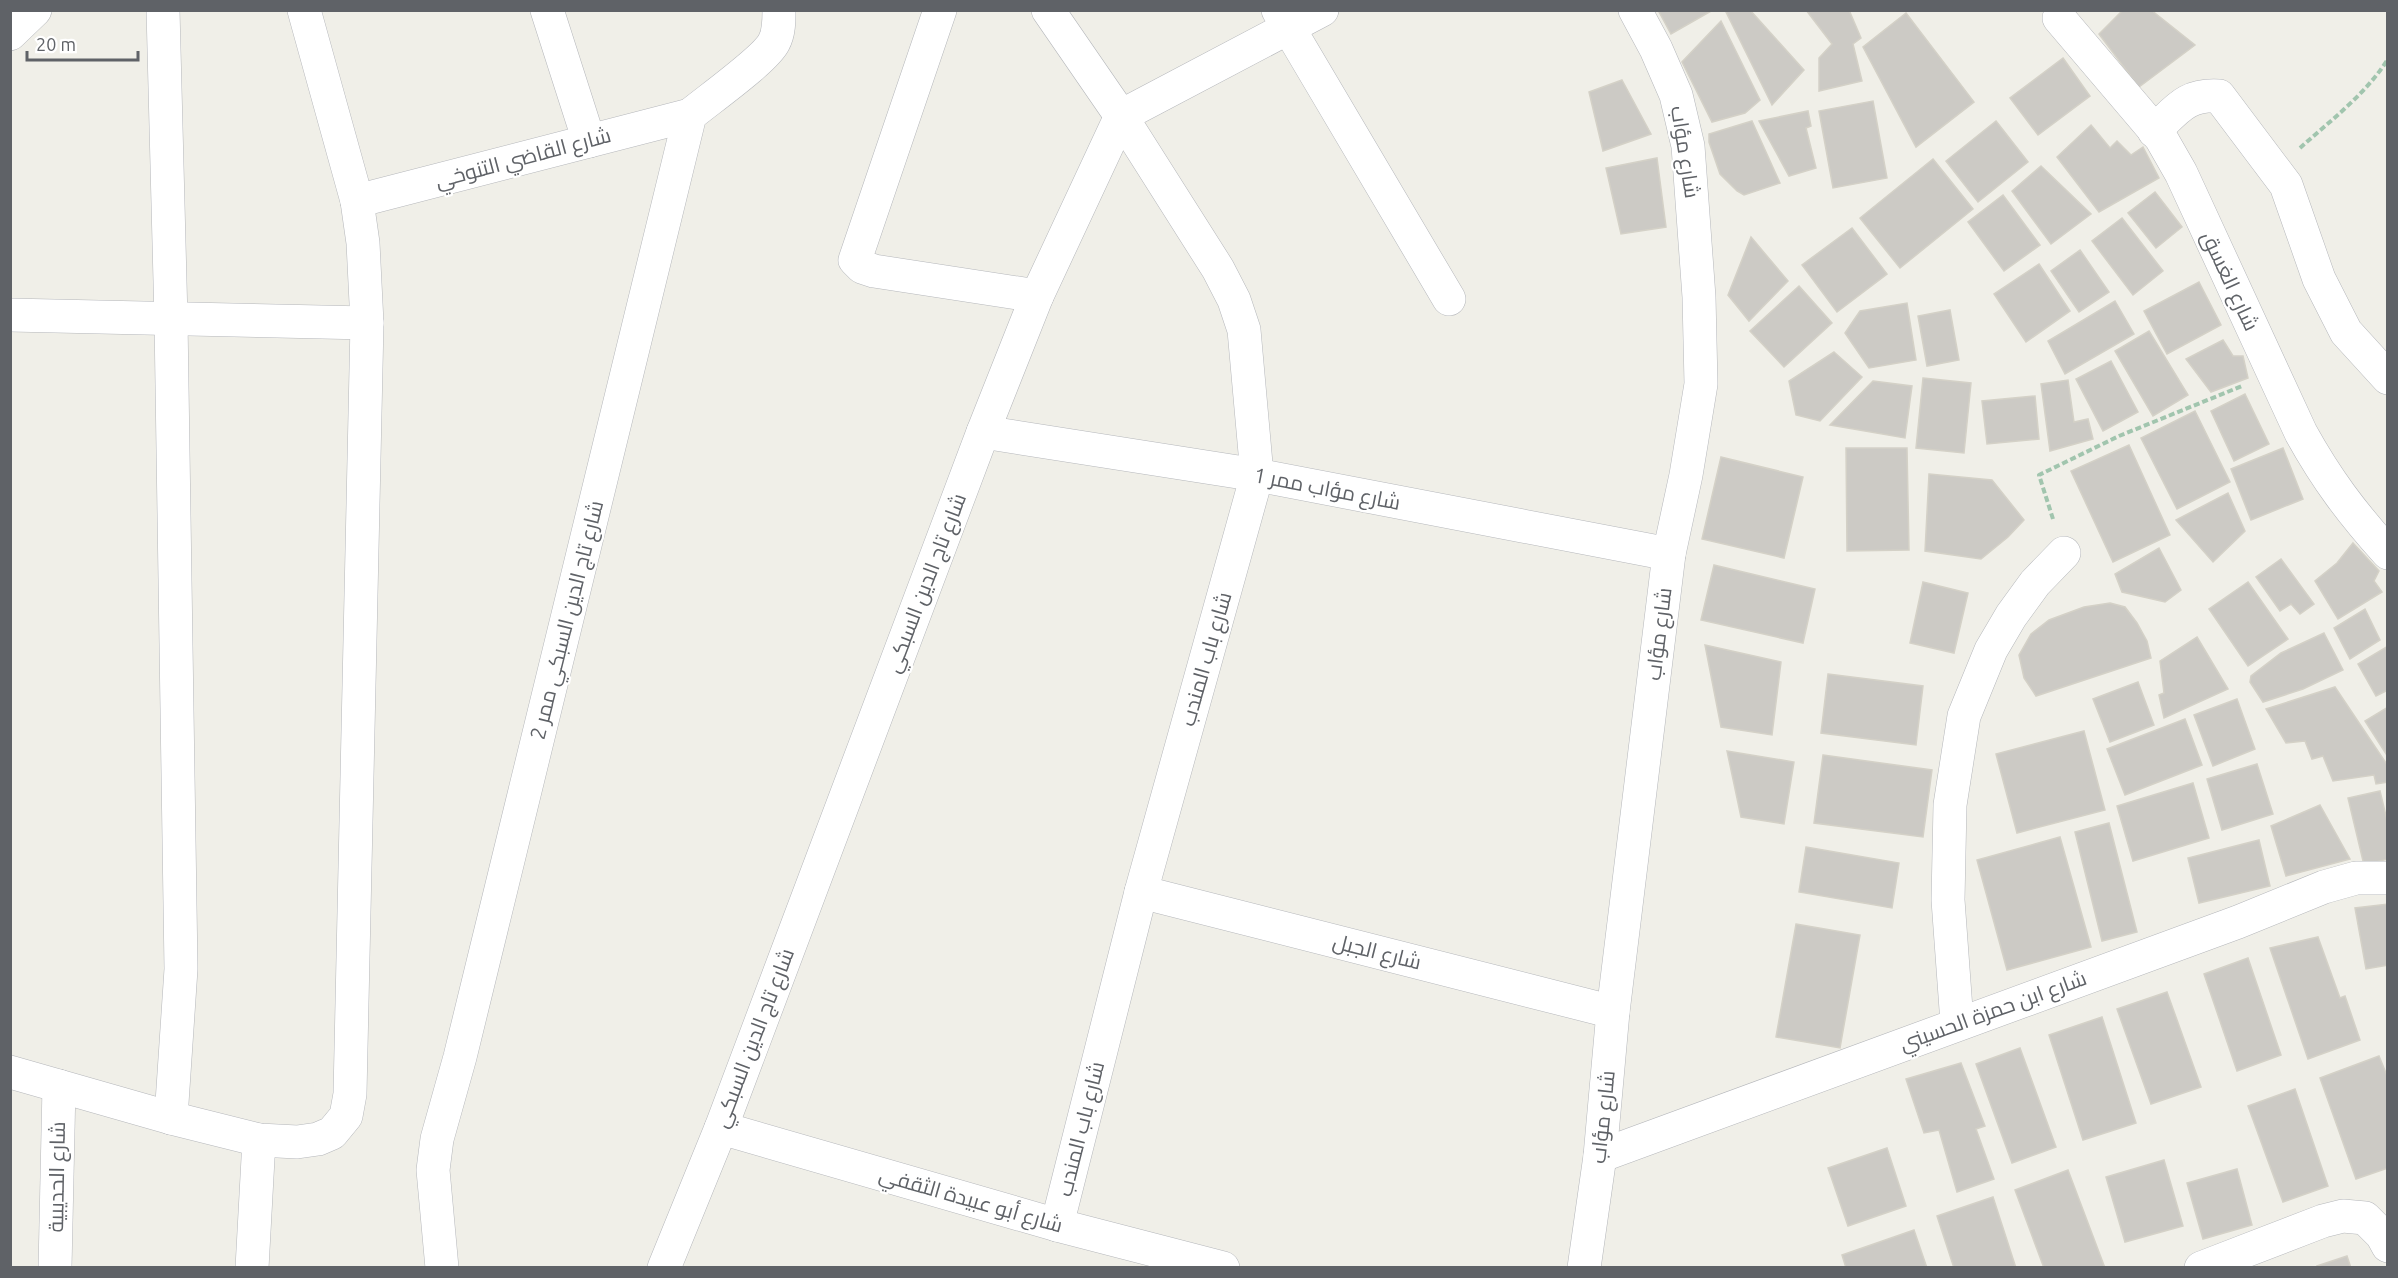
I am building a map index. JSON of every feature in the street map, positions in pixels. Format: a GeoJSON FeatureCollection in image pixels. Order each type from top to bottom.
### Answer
{"type":"FeatureCollection","features":[{"type":"Feature","properties":{"kind":"street"},"geometry":{"type":"LineString","coordinates":[[10,34],[36,10]]}},
{"type":"Feature","properties":{"kind":"street"},"geometry":{"type":"LineString","coordinates":[[163,10],[171,320],[181,969],[171,1118]]}},
{"type":"Feature","properties":{"kind":"street"},"geometry":{"type":"LineString","coordinates":[[10,1072],[171,1118],[259,1140],[297,1142],[318,1139],[332,1133],[346,1116],[350,1094],[367,323],[363,243],[357,201],[304,10]]}},
{"type":"Feature","properties":{"kind":"street"},"geometry":{"type":"LineString","coordinates":[[547,10],[589,141]]}},
{"type":"Feature","properties":{"kind":"street"},"geometry":{"type":"LineString","coordinates":[[690,115],[764,56],[774,43],[779,25],[779,10]]}},
{"type":"Feature","properties":{"kind":"street"},"geometry":{"type":"LineString","coordinates":[[940,10],[855,260],[862,267],[874,271],[1037,296]]}},
{"type":"Feature","properties":{"kind":"street","name":"شارع باب المندب"},"geometry":{"type":"LineString","coordinates":[[1048,10],[1121,116],[1218,269],[1234,300],[1244,330],[1257,475],[1141,892],[1057,1225]]}},
{"type":"Feature","properties":{"kind":"street"},"geometry":{"type":"LineString","coordinates":[[1121,116],[1284,20],[1322,10]]}},
{"type":"Feature","properties":{"kind":"street","name":"شارع مؤاب"},"geometry":{"type":"LineString","coordinates":[[1584,1268],[1600,1156],[1613,1012],[1669,554],[1686,475],[1701,384],[1698,275],[1688,146],[1676,94],[1635,10]]}},
{"type":"Feature","properties":{"kind":"street","name":"شارع الغسق"},"geometry":{"type":"LineString","coordinates":[[2059,18],[2161,138],[2181,173],[2301,433],[2318,464],[2349,510],[2388,553]]}},
{"type":"Feature","properties":{"kind":"street"},"geometry":{"type":"LineString","coordinates":[[1284,20],[1449,299]]}},
{"type":"Feature","properties":{"kind":"street"},"geometry":{"type":"LineString","coordinates":[[2154,131],[2190,99],[2202,95],[2219,96],[2286,185],[2319,279],[2346,332],[2388,378]]}},
{"type":"Feature","properties":{"kind":"street","name":"شارع القاضي التنوخي"},"geometry":{"type":"LineString","coordinates":[[357,201],[690,115]]}},
{"type":"Feature","properties":{"kind":"street","name":"شارع تاج الدين السبكي ممر 2"},"geometry":{"type":"LineString","coordinates":[[442,1268],[433,1170],[437,1139],[460,1057],[690,115]]}},
{"type":"Feature","properties":{"kind":"street","name":"شارع تاج الدين السبكي"},"geometry":{"type":"LineString","coordinates":[[664,1268],[720,1128],[983,432],[1037,296],[1121,116]]}},
{"type":"Feature","properties":{"kind":"street"},"geometry":{"type":"LineString","coordinates":[[10,315],[367,323]]}},
{"type":"Feature","properties":{"kind":"street","name":"شارع مؤاب ممر 1"},"geometry":{"type":"LineString","coordinates":[[983,432],[1257,475],[1669,554]]}},
{"type":"Feature","properties":{"kind":"street"},"geometry":{"type":"LineString","coordinates":[[1957,1023],[1948,900],[1950,805],[1964,716],[1991,650],[2011,616],[2035,583],[2064,554]]}},
{"type":"Feature","properties":{"kind":"street","name":"شارع ابن حمزة الحسيني"},"geometry":{"type":"LineString","coordinates":[[1600,1156],[1957,1023],[2238,922],[2325,887],[2356,878],[2388,878]]}},
{"type":"Feature","properties":{"kind":"street","name":"شارع الجبل"},"geometry":{"type":"LineString","coordinates":[[1141,892],[1613,1012]]}},
{"type":"Feature","properties":{"kind":"street","name":"شارع الحديبية"},"geometry":{"type":"LineString","coordinates":[[55,1268],[59,1086]]}},
{"type":"Feature","properties":{"kind":"street","name":"شارع أبو عبيدة الثقفي"},"geometry":{"type":"LineString","coordinates":[[720,1128],[1057,1225],[1223,1268]]}},
{"type":"Feature","properties":{"kind":"street"},"geometry":{"type":"LineString","coordinates":[[252,1268],[259,1140]]}},
{"type":"Feature","properties":{"kind":"street"},"geometry":{"type":"LineString","coordinates":[[2200,1268],[2323,1221],[2343,1216],[2365,1218],[2388,1246]]}},
{"type":"Feature","properties":{"kind":"path"},"geometry":{"type":"LineString","coordinates":[[2275,171],[2351,102],[2388,59]]}},
{"type":"Feature","properties":{"kind":"path"},"geometry":{"type":"LineString","coordinates":[[2064,554],[2039,475],[2119,436],[2273,373]]}},
{"type":"Feature","properties":{"kind":"building"},"geometry":{"type":"Polygon","coordinates":[[[1658,10],[1713,10],[1671,34],[1658,10]]]}},
{"type":"Feature","properties":{"kind":"building"},"geometry":{"type":"Polygon","coordinates":[[[1725,10],[1750,10],[1804,70],[1772,105],[1725,10]]]}},
{"type":"Feature","properties":{"kind":"building"},"geometry":{"type":"Polygon","coordinates":[[[1806,10],[1849,10],[1861,38],[1853,44],[1862,81],[1819,91],[1819,58],[1832,44],[1806,10]]]}},
{"type":"Feature","properties":{"kind":"building"},"geometry":{"type":"Polygon","coordinates":[[[2123,10],[2151,10],[2195,45],[2139,87],[2099,34],[2123,10]]]}},
{"type":"Feature","properties":{"kind":"building"},"geometry":{"type":"Polygon","coordinates":[[[1906,13],[1974,102],[1916,147],[1863,47],[1906,13]]]}},
{"type":"Feature","properties":{"kind":"building"},"geometry":{"type":"Polygon","coordinates":[[[1721,21],[1760,100],[1745,113],[1712,122],[1682,62],[1721,21]]]}},
{"type":"Feature","properties":{"kind":"building"},"geometry":{"type":"Polygon","coordinates":[[[2063,58],[2090,96],[2038,135],[2010,98],[2063,58]]]}},
{"type":"Feature","properties":{"kind":"building"},"geometry":{"type":"Polygon","coordinates":[[[1622,80],[1651,134],[1603,151],[1589,92],[1622,80]]]}},
{"type":"Feature","properties":{"kind":"building"},"geometry":{"type":"Polygon","coordinates":[[[1873,101],[1887,178],[1833,188],[1819,111],[1873,101]]]}},
{"type":"Feature","properties":{"kind":"building"},"geometry":{"type":"Polygon","coordinates":[[[1808,111],[1811,126],[1806,128],[1816,168],[1789,176],[1759,121],[1808,111]]]}},
{"type":"Feature","properties":{"kind":"building"},"geometry":{"type":"Polygon","coordinates":[[[1752,121],[1780,183],[1744,195],[1720,174],[1709,142],[1709,134],[1752,121]]]}},
{"type":"Feature","properties":{"kind":"building"},"geometry":{"type":"Polygon","coordinates":[[[1996,121],[2028,162],[1978,202],[1946,161],[1996,121]]]}},
{"type":"Feature","properties":{"kind":"building"},"geometry":{"type":"Polygon","coordinates":[[[2091,125],[2110,148],[2117,141],[2131,155],[2143,147],[2159,178],[2099,212],[2057,157],[2091,125]]]}},
{"type":"Feature","properties":{"kind":"building"},"geometry":{"type":"Polygon","coordinates":[[[1657,158],[1666,227],[1621,234],[1606,168],[1657,158]]]}},
{"type":"Feature","properties":{"kind":"building"},"geometry":{"type":"Polygon","coordinates":[[[1933,159],[1973,209],[1900,268],[1860,218],[1933,159]]]}},
{"type":"Feature","properties":{"kind":"building"},"geometry":{"type":"Polygon","coordinates":[[[2041,166],[2091,214],[2051,244],[2012,191],[2041,166]]]}},
{"type":"Feature","properties":{"kind":"building"},"geometry":{"type":"Polygon","coordinates":[[[2155,192],[2182,227],[2156,248],[2128,213],[2155,192]]]}},
{"type":"Feature","properties":{"kind":"building"},"geometry":{"type":"Polygon","coordinates":[[[2003,195],[2040,245],[2004,271],[1968,222],[2003,195]]]}},
{"type":"Feature","properties":{"kind":"building"},"geometry":{"type":"Polygon","coordinates":[[[2122,218],[2163,271],[2133,295],[2092,241],[2122,218]]]}},
{"type":"Feature","properties":{"kind":"building"},"geometry":{"type":"Polygon","coordinates":[[[1852,228],[1887,274],[1837,312],[1802,265],[1852,228]]]}},
{"type":"Feature","properties":{"kind":"building"},"geometry":{"type":"Polygon","coordinates":[[[1751,237],[1788,281],[1749,321],[1728,295],[1751,237]]]}},
{"type":"Feature","properties":{"kind":"building"},"geometry":{"type":"Polygon","coordinates":[[[2080,250],[2109,292],[2079,312],[2051,271],[2080,250]]]}},
{"type":"Feature","properties":{"kind":"building"},"geometry":{"type":"Polygon","coordinates":[[[2039,264],[2070,311],[2026,342],[1994,294],[2039,264]]]}},
{"type":"Feature","properties":{"kind":"building"},"geometry":{"type":"Polygon","coordinates":[[[2199,282],[2221,325],[2167,354],[2144,311],[2199,282]]]}},
{"type":"Feature","properties":{"kind":"building"},"geometry":{"type":"Polygon","coordinates":[[[1799,286],[1832,323],[1784,367],[1750,331],[1799,286]]]}},
{"type":"Feature","properties":{"kind":"building"},"geometry":{"type":"Polygon","coordinates":[[[2115,301],[2134,334],[2065,374],[2048,341],[2115,301]]]}},
{"type":"Feature","properties":{"kind":"building"},"geometry":{"type":"Polygon","coordinates":[[[1907,303],[1916,360],[1869,368],[1845,333],[1860,311],[1907,303]]]}},
{"type":"Feature","properties":{"kind":"building"},"geometry":{"type":"Polygon","coordinates":[[[1950,310],[1959,360],[1927,366],[1918,316],[1950,310]]]}},
{"type":"Feature","properties":{"kind":"building"},"geometry":{"type":"Polygon","coordinates":[[[2149,331],[2188,395],[2153,416],[2115,351],[2149,331]]]}},
{"type":"Feature","properties":{"kind":"building"},"geometry":{"type":"Polygon","coordinates":[[[2223,340],[2233,356],[2243,356],[2248,378],[2211,392],[2186,359],[2223,340]]]}},
{"type":"Feature","properties":{"kind":"building"},"geometry":{"type":"Polygon","coordinates":[[[1834,352],[1862,377],[1820,421],[1796,415],[1789,381],[1834,352]]]}},
{"type":"Feature","properties":{"kind":"building"},"geometry":{"type":"Polygon","coordinates":[[[2111,361],[2138,412],[2103,431],[2076,379],[2111,361]]]}},
{"type":"Feature","properties":{"kind":"building"},"geometry":{"type":"Polygon","coordinates":[[[1923,378],[1971,383],[1964,453],[1916,448],[1923,378]]]}},
{"type":"Feature","properties":{"kind":"building"},"geometry":{"type":"Polygon","coordinates":[[[2068,380],[2074,422],[2088,419],[2093,439],[2050,451],[2041,384],[2068,380]]]}},
{"type":"Feature","properties":{"kind":"building"},"geometry":{"type":"Polygon","coordinates":[[[1873,381],[1912,386],[1905,438],[1830,425],[1873,381]]]}},
{"type":"Feature","properties":{"kind":"building"},"geometry":{"type":"Polygon","coordinates":[[[2245,394],[2269,444],[2234,461],[2211,411],[2245,394]]]}},
{"type":"Feature","properties":{"kind":"building"},"geometry":{"type":"Polygon","coordinates":[[[2035,396],[2039,439],[1987,444],[1982,401],[2035,396]]]}},
{"type":"Feature","properties":{"kind":"building"},"geometry":{"type":"Polygon","coordinates":[[[2195,411],[2230,482],[2177,509],[2141,438],[2195,411]]]}},
{"type":"Feature","properties":{"kind":"building"},"geometry":{"type":"Polygon","coordinates":[[[2129,445],[2170,535],[2113,562],[2071,471],[2129,445]]]}},
{"type":"Feature","properties":{"kind":"building"},"geometry":{"type":"Polygon","coordinates":[[[1846,448],[1907,448],[1909,550],[1847,551],[1846,448]]]}},
{"type":"Feature","properties":{"kind":"building"},"geometry":{"type":"Polygon","coordinates":[[[2283,448],[2303,499],[2251,520],[2231,469],[2283,448]]]}},
{"type":"Feature","properties":{"kind":"building"},"geometry":{"type":"Polygon","coordinates":[[[1721,457],[1803,477],[1784,558],[1702,539],[1721,457]]]}},
{"type":"Feature","properties":{"kind":"building"},"geometry":{"type":"Polygon","coordinates":[[[1929,474],[1992,480],[2024,520],[2008,537],[1981,559],[1925,551],[1929,474]]]}},
{"type":"Feature","properties":{"kind":"building"},"geometry":{"type":"Polygon","coordinates":[[[2228,493],[2245,531],[2213,562],[2176,520],[2228,493]]]}},
{"type":"Feature","properties":{"kind":"building"},"geometry":{"type":"Polygon","coordinates":[[[2353,543],[2379,571],[2374,581],[2382,592],[2338,619],[2315,581],[2337,563],[2353,543]]]}},
{"type":"Feature","properties":{"kind":"building"},"geometry":{"type":"Polygon","coordinates":[[[2159,548],[2181,590],[2165,602],[2122,592],[2115,574],[2159,548]]]}},
{"type":"Feature","properties":{"kind":"building"},"geometry":{"type":"Polygon","coordinates":[[[2281,559],[2314,604],[2300,614],[2291,604],[2280,611],[2256,577],[2281,559]]]}},
{"type":"Feature","properties":{"kind":"building"},"geometry":{"type":"Polygon","coordinates":[[[1714,565],[1815,589],[1803,643],[1701,620],[1714,565]]]}},
{"type":"Feature","properties":{"kind":"building"},"geometry":{"type":"Polygon","coordinates":[[[1923,582],[1968,593],[1954,653],[1910,643],[1923,582]]]}},
{"type":"Feature","properties":{"kind":"building"},"geometry":{"type":"Polygon","coordinates":[[[2248,582],[2288,639],[2248,666],[2209,609],[2248,582]]]}},
{"type":"Feature","properties":{"kind":"building"},"geometry":{"type":"Polygon","coordinates":[[[2110,603],[2125,607],[2137,623],[2147,641],[2151,658],[2036,696],[2024,678],[2019,655],[2031,634],[2049,620],[2084,607],[2110,603]]]}},
{"type":"Feature","properties":{"kind":"building"},"geometry":{"type":"Polygon","coordinates":[[[2365,609],[2380,640],[2350,659],[2334,628],[2365,609]]]}},
{"type":"Feature","properties":{"kind":"building"},"geometry":{"type":"Polygon","coordinates":[[[2324,633],[2343,670],[2303,689],[2263,702],[2250,682],[2251,676],[2281,653],[2324,633]]]}},
{"type":"Feature","properties":{"kind":"building"},"geometry":{"type":"Polygon","coordinates":[[[2197,637],[2228,689],[2164,718],[2159,695],[2164,693],[2160,661],[2197,637]]]}},
{"type":"Feature","properties":{"kind":"building"},"geometry":{"type":"Polygon","coordinates":[[[1705,645],[1781,662],[1772,735],[1721,727],[1705,645]]]}},
{"type":"Feature","properties":{"kind":"building"},"geometry":{"type":"Polygon","coordinates":[[[2388,646],[2388,690],[2376,696],[2358,664],[2388,646]]]}},
{"type":"Feature","properties":{"kind":"building"},"geometry":{"type":"Polygon","coordinates":[[[1828,674],[1923,686],[1916,745],[1821,733],[1828,674]]]}},
{"type":"Feature","properties":{"kind":"building"},"geometry":{"type":"Polygon","coordinates":[[[2138,682],[2154,725],[2110,742],[2093,699],[2138,682]]]}},
{"type":"Feature","properties":{"kind":"building"},"geometry":{"type":"Polygon","coordinates":[[[2335,687],[2388,766],[2388,782],[2376,784],[2374,775],[2333,781],[2323,756],[2312,759],[2305,741],[2286,743],[2266,709],[2335,687]]]}},
{"type":"Feature","properties":{"kind":"building"},"geometry":{"type":"Polygon","coordinates":[[[2237,699],[2255,749],[2213,766],[2194,715],[2237,699]]]}},
{"type":"Feature","properties":{"kind":"building"},"geometry":{"type":"Polygon","coordinates":[[[2388,707],[2388,757],[2365,721],[2388,707]]]}},
{"type":"Feature","properties":{"kind":"building"},"geometry":{"type":"Polygon","coordinates":[[[2185,719],[2202,765],[2125,795],[2107,749],[2185,719]]]}},
{"type":"Feature","properties":{"kind":"building"},"geometry":{"type":"Polygon","coordinates":[[[2084,731],[2105,810],[2017,833],[1996,754],[2084,731]]]}},
{"type":"Feature","properties":{"kind":"building"},"geometry":{"type":"Polygon","coordinates":[[[1727,751],[1794,762],[1784,824],[1741,817],[1727,751]]]}},
{"type":"Feature","properties":{"kind":"building"},"geometry":{"type":"Polygon","coordinates":[[[1823,755],[1932,770],[1923,837],[1814,823],[1823,755]]]}},
{"type":"Feature","properties":{"kind":"building"},"geometry":{"type":"Polygon","coordinates":[[[2257,764],[2273,814],[2222,830],[2207,779],[2257,764]]]}},
{"type":"Feature","properties":{"kind":"building"},"geometry":{"type":"Polygon","coordinates":[[[2193,783],[2209,838],[2133,861],[2117,806],[2193,783]]]}},
{"type":"Feature","properties":{"kind":"building"},"geometry":{"type":"Polygon","coordinates":[[[2380,791],[2388,824],[2388,859],[2364,865],[2348,798],[2380,791]]]}},
{"type":"Feature","properties":{"kind":"building"},"geometry":{"type":"Polygon","coordinates":[[[2320,805],[2350,859],[2286,876],[2271,826],[2320,805]]]}},
{"type":"Feature","properties":{"kind":"building"},"geometry":{"type":"Polygon","coordinates":[[[2109,823],[2137,932],[2102,941],[2075,832],[2109,823]]]}},
{"type":"Feature","properties":{"kind":"building"},"geometry":{"type":"Polygon","coordinates":[[[2060,837],[2091,947],[2007,970],[1977,860],[2060,837]]]}},
{"type":"Feature","properties":{"kind":"building"},"geometry":{"type":"Polygon","coordinates":[[[2259,840],[2270,886],[2199,903],[2188,858],[2259,840]]]}},
{"type":"Feature","properties":{"kind":"building"},"geometry":{"type":"Polygon","coordinates":[[[1806,847],[1899,863],[1892,908],[1799,892],[1806,847]]]}},
{"type":"Feature","properties":{"kind":"building"},"geometry":{"type":"Polygon","coordinates":[[[2388,904],[2388,965],[2366,969],[2355,908],[2388,904]]]}},
{"type":"Feature","properties":{"kind":"building"},"geometry":{"type":"Polygon","coordinates":[[[1796,924],[1860,935],[1840,1048],[1776,1037],[1796,924]]]}},
{"type":"Feature","properties":{"kind":"building"},"geometry":{"type":"Polygon","coordinates":[[[2318,937],[2340,998],[2345,996],[2360,1040],[2308,1059],[2270,948],[2318,937]]]}},
{"type":"Feature","properties":{"kind":"building"},"geometry":{"type":"Polygon","coordinates":[[[2248,958],[2281,1055],[2237,1071],[2204,974],[2248,958]]]}},
{"type":"Feature","properties":{"kind":"building"},"geometry":{"type":"Polygon","coordinates":[[[2167,992],[2201,1087],[2151,1104],[2117,1009],[2167,992]]]}},
{"type":"Feature","properties":{"kind":"building"},"geometry":{"type":"Polygon","coordinates":[[[2102,1017],[2136,1123],[2083,1140],[2049,1035],[2102,1017]]]}},
{"type":"Feature","properties":{"kind":"building"},"geometry":{"type":"Polygon","coordinates":[[[2020,1048],[2056,1147],[2012,1163],[1976,1064],[2020,1048]]]}},
{"type":"Feature","properties":{"kind":"building"},"geometry":{"type":"Polygon","coordinates":[[[2379,1056],[2388,1078],[2388,1168],[2356,1179],[2320,1078],[2379,1056]]]}},
{"type":"Feature","properties":{"kind":"building"},"geometry":{"type":"Polygon","coordinates":[[[1961,1063],[1985,1126],[1976,1129],[1994,1179],[1957,1192],[1939,1130],[1924,1133],[1906,1079],[1961,1063]]]}},
{"type":"Feature","properties":{"kind":"building"},"geometry":{"type":"Polygon","coordinates":[[[2295,1089],[2328,1186],[2283,1202],[2248,1106],[2295,1089]]]}},
{"type":"Feature","properties":{"kind":"building"},"geometry":{"type":"Polygon","coordinates":[[[1887,1148],[1906,1206],[1848,1226],[1828,1168],[1887,1148]]]}},
{"type":"Feature","properties":{"kind":"building"},"geometry":{"type":"Polygon","coordinates":[[[2164,1160],[2183,1226],[2125,1242],[2106,1177],[2164,1160]]]}},
{"type":"Feature","properties":{"kind":"building"},"geometry":{"type":"Polygon","coordinates":[[[2237,1169],[2252,1225],[2203,1239],[2187,1183],[2237,1169]]]}},
{"type":"Feature","properties":{"kind":"building"},"geometry":{"type":"Polygon","coordinates":[[[2068,1170],[2105,1268],[2044,1268],[2015,1190],[2068,1170]]]}},
{"type":"Feature","properties":{"kind":"building"},"geometry":{"type":"Polygon","coordinates":[[[1993,1197],[2016,1268],[1954,1268],[1937,1216],[1993,1197]]]}},
{"type":"Feature","properties":{"kind":"building"},"geometry":{"type":"Polygon","coordinates":[[[1914,1230],[1927,1268],[1846,1268],[1842,1255],[1914,1230]]]}},
{"type":"Feature","properties":{"kind":"building"},"geometry":{"type":"Polygon","coordinates":[[[2347,1256],[2351,1268],[2318,1268],[2317,1266],[2347,1256]]]}}]}
